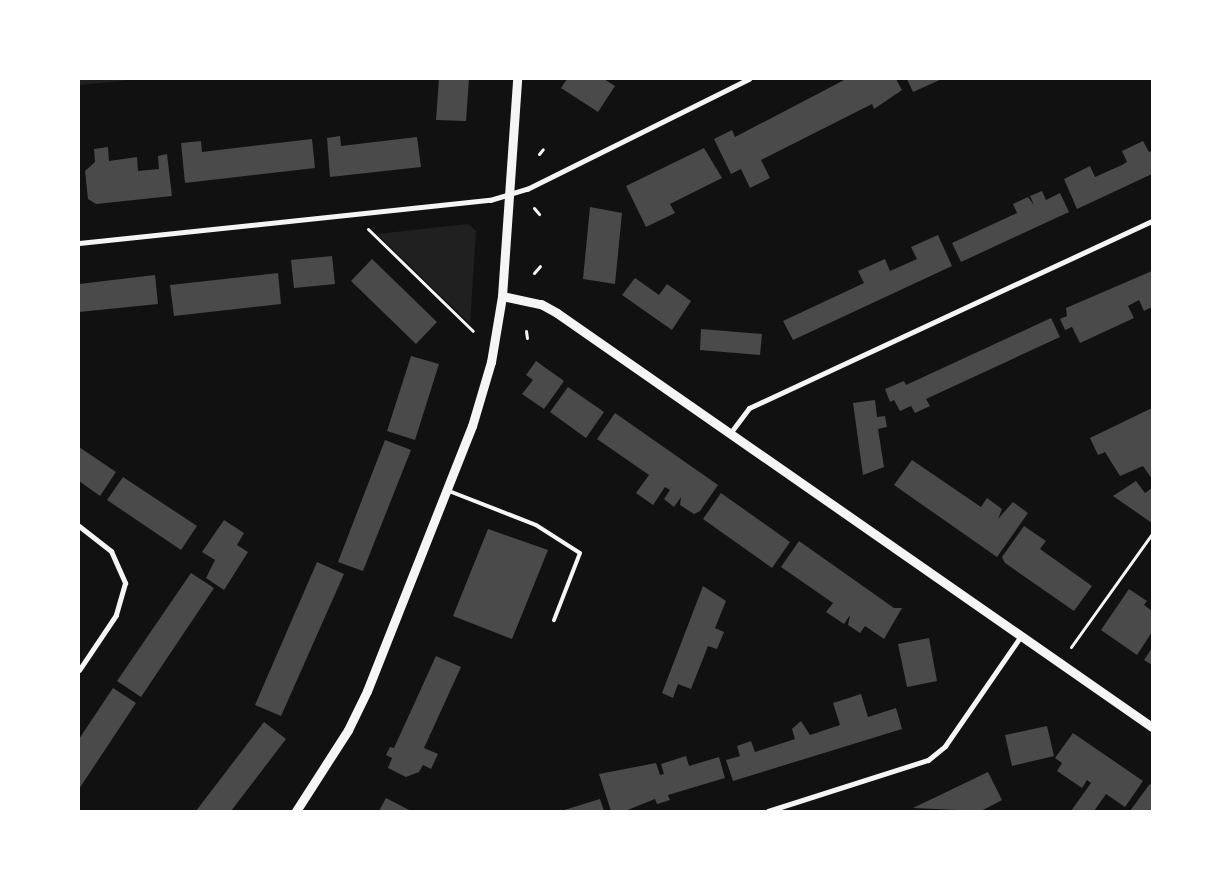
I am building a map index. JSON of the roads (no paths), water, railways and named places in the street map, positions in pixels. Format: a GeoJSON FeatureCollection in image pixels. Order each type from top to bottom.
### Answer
{"type":"FeatureCollection","features":[{"type":"Feature","properties":{"kind":"street"},"geometry":{"type":"LineString","coordinates":[[296,811],[348,730],[449,491],[491,362],[502,296],[516,79]]}},
{"type":"Feature","properties":{"kind":"street"},"geometry":{"type":"LineString","coordinates":[[79,243],[490,200],[509,194],[750,79]]}},
{"type":"Feature","properties":{"kind":"street"},"geometry":{"type":"LineString","coordinates":[[730,432],[749,408],[1152,221]]}},
{"type":"Feature","properties":{"kind":"street"},"geometry":{"type":"LineString","coordinates":[[502,296],[541,304],[557,312],[1152,727]]}},
{"type":"Feature","properties":{"kind":"street"},"geometry":{"type":"LineString","coordinates":[[79,526],[111,551],[125,583],[116,615],[79,670]]}},
{"type":"Feature","properties":{"kind":"street"},"geometry":{"type":"LineString","coordinates":[[768,811],[928,760],[945,746],[1021,636]]}},
{"type":"Feature","properties":{"kind":"lane"},"geometry":{"type":"LineString","coordinates":[[449,491],[536,525],[580,553],[554,620]]}}]}
